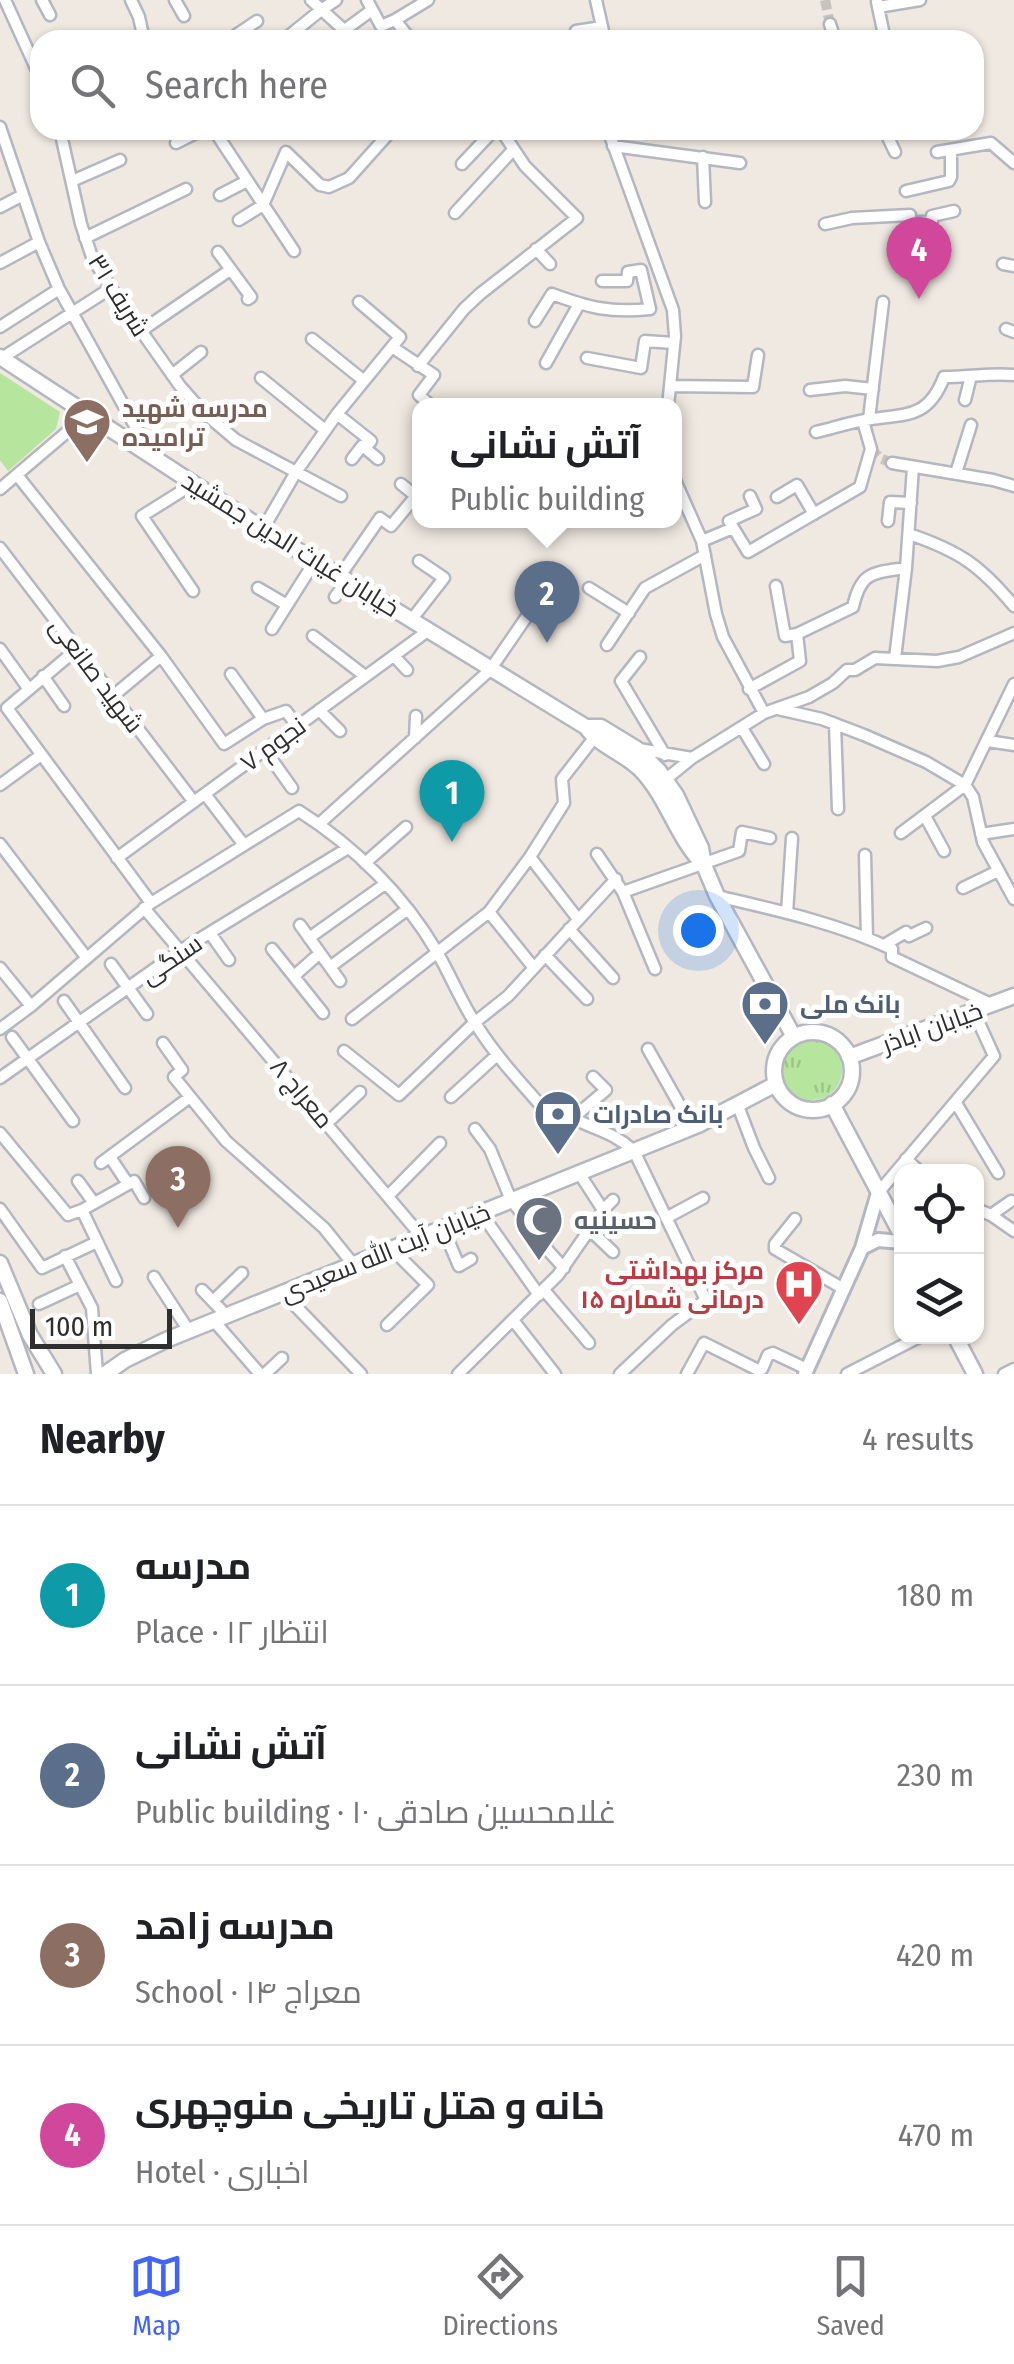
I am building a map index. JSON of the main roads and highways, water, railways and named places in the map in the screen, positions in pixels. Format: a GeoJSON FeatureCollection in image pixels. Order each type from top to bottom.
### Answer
{"type":"FeatureCollection","features":[{"type":"Feature","properties":{"kind":"main road","name":"خیابان غیاث الدین جمشید"},"geometry":{"type":"LineString","coordinates":[[1,357],[192,484],[590,732],[676,795],[702,848],[704,865],[717,896],[794,1037]]}},
{"type":"Feature","properties":{"kind":"main road","name":"خیابان غیاث الدین جمشید"},"geometry":{"type":"LineString","coordinates":[[590,732],[601,727],[637,748],[657,780]]}},
{"type":"Feature","properties":{"kind":"main road","name":"خیابان اباذر"},"geometry":{"type":"LineString","coordinates":[[849,1058],[1014,996]]}},
{"type":"Feature","properties":{"kind":"main road"},"geometry":{"type":"LineString","coordinates":[[804,1033],[826,1034],[844,1048],[849,1058],[847,1089],[822,1109],[800,1108],[776,1084],[775,1062],[786,1043],[804,1033]]}},
{"type":"Feature","properties":{"kind":"main road","name":"خیابان آیت الله سعیدی"},"geometry":{"type":"LineString","coordinates":[[101,1374],[127,1367],[221,1318],[692,1127],[776,1084]]}},
{"type":"Feature","properties":{"kind":"main road"},"geometry":{"type":"LineString","coordinates":[[832,1104],[894,1224]]}},
{"type":"Feature","properties":{"kind":"main road"},"geometry":{"type":"LineString","coordinates":[[0,1263],[48,1370],[70,1374]]}},
{"type":"Feature","properties":{"kind":"main road"},"geometry":{"type":"LineString","coordinates":[[0,1301],[6,1333],[26,1374]]}},
{"type":"Feature","properties":{"kind":"main road"},"geometry":{"type":"LineString","coordinates":[[959,1344],[972,1373]]}},
{"type":"Feature","properties":{"kind":"tunnel"},"geometry":{"type":"LineString","coordinates":[[825,0],[830,24]]}},
{"type":"Feature","properties":{"kind":"tunnel"},"geometry":{"type":"LineString","coordinates":[[871,449],[892,463]]}},
{"type":"Feature","properties":{"kind":"place","name":"خانه و هتل تاریخی منوچهری"},"geometry":{"type":"Point","coordinates":[919,299]}},
{"type":"Feature","properties":{"kind":"place","name":"مدرسه شهید ترامیده"},"geometry":{"type":"Point","coordinates":[87,464]}},
{"type":"Feature","properties":{"kind":"place","name":"آتش نشانی"},"geometry":{"type":"Point","coordinates":[547,643]}},
{"type":"Feature","properties":{"kind":"place","name":"مدرسه"},"geometry":{"type":"Point","coordinates":[452,842]}},
{"type":"Feature","properties":{"kind":"place","name":"بانک ملی"},"geometry":{"type":"Point","coordinates":[765,1046]}},
{"type":"Feature","properties":{"kind":"place","name":"بانک صادرات"},"geometry":{"type":"Point","coordinates":[558,1156]}},
{"type":"Feature","properties":{"kind":"place","name":"مدرسه زاهد"},"geometry":{"type":"Point","coordinates":[178,1228]}},
{"type":"Feature","properties":{"kind":"place","name":"حسینیه"},"geometry":{"type":"Point","coordinates":[539,1262]}},
{"type":"Feature","properties":{"kind":"place","name":"مرکز بهداشتی درمانی شماره ۱۵"},"geometry":{"type":"Point","coordinates":[799,1326]}}]}
